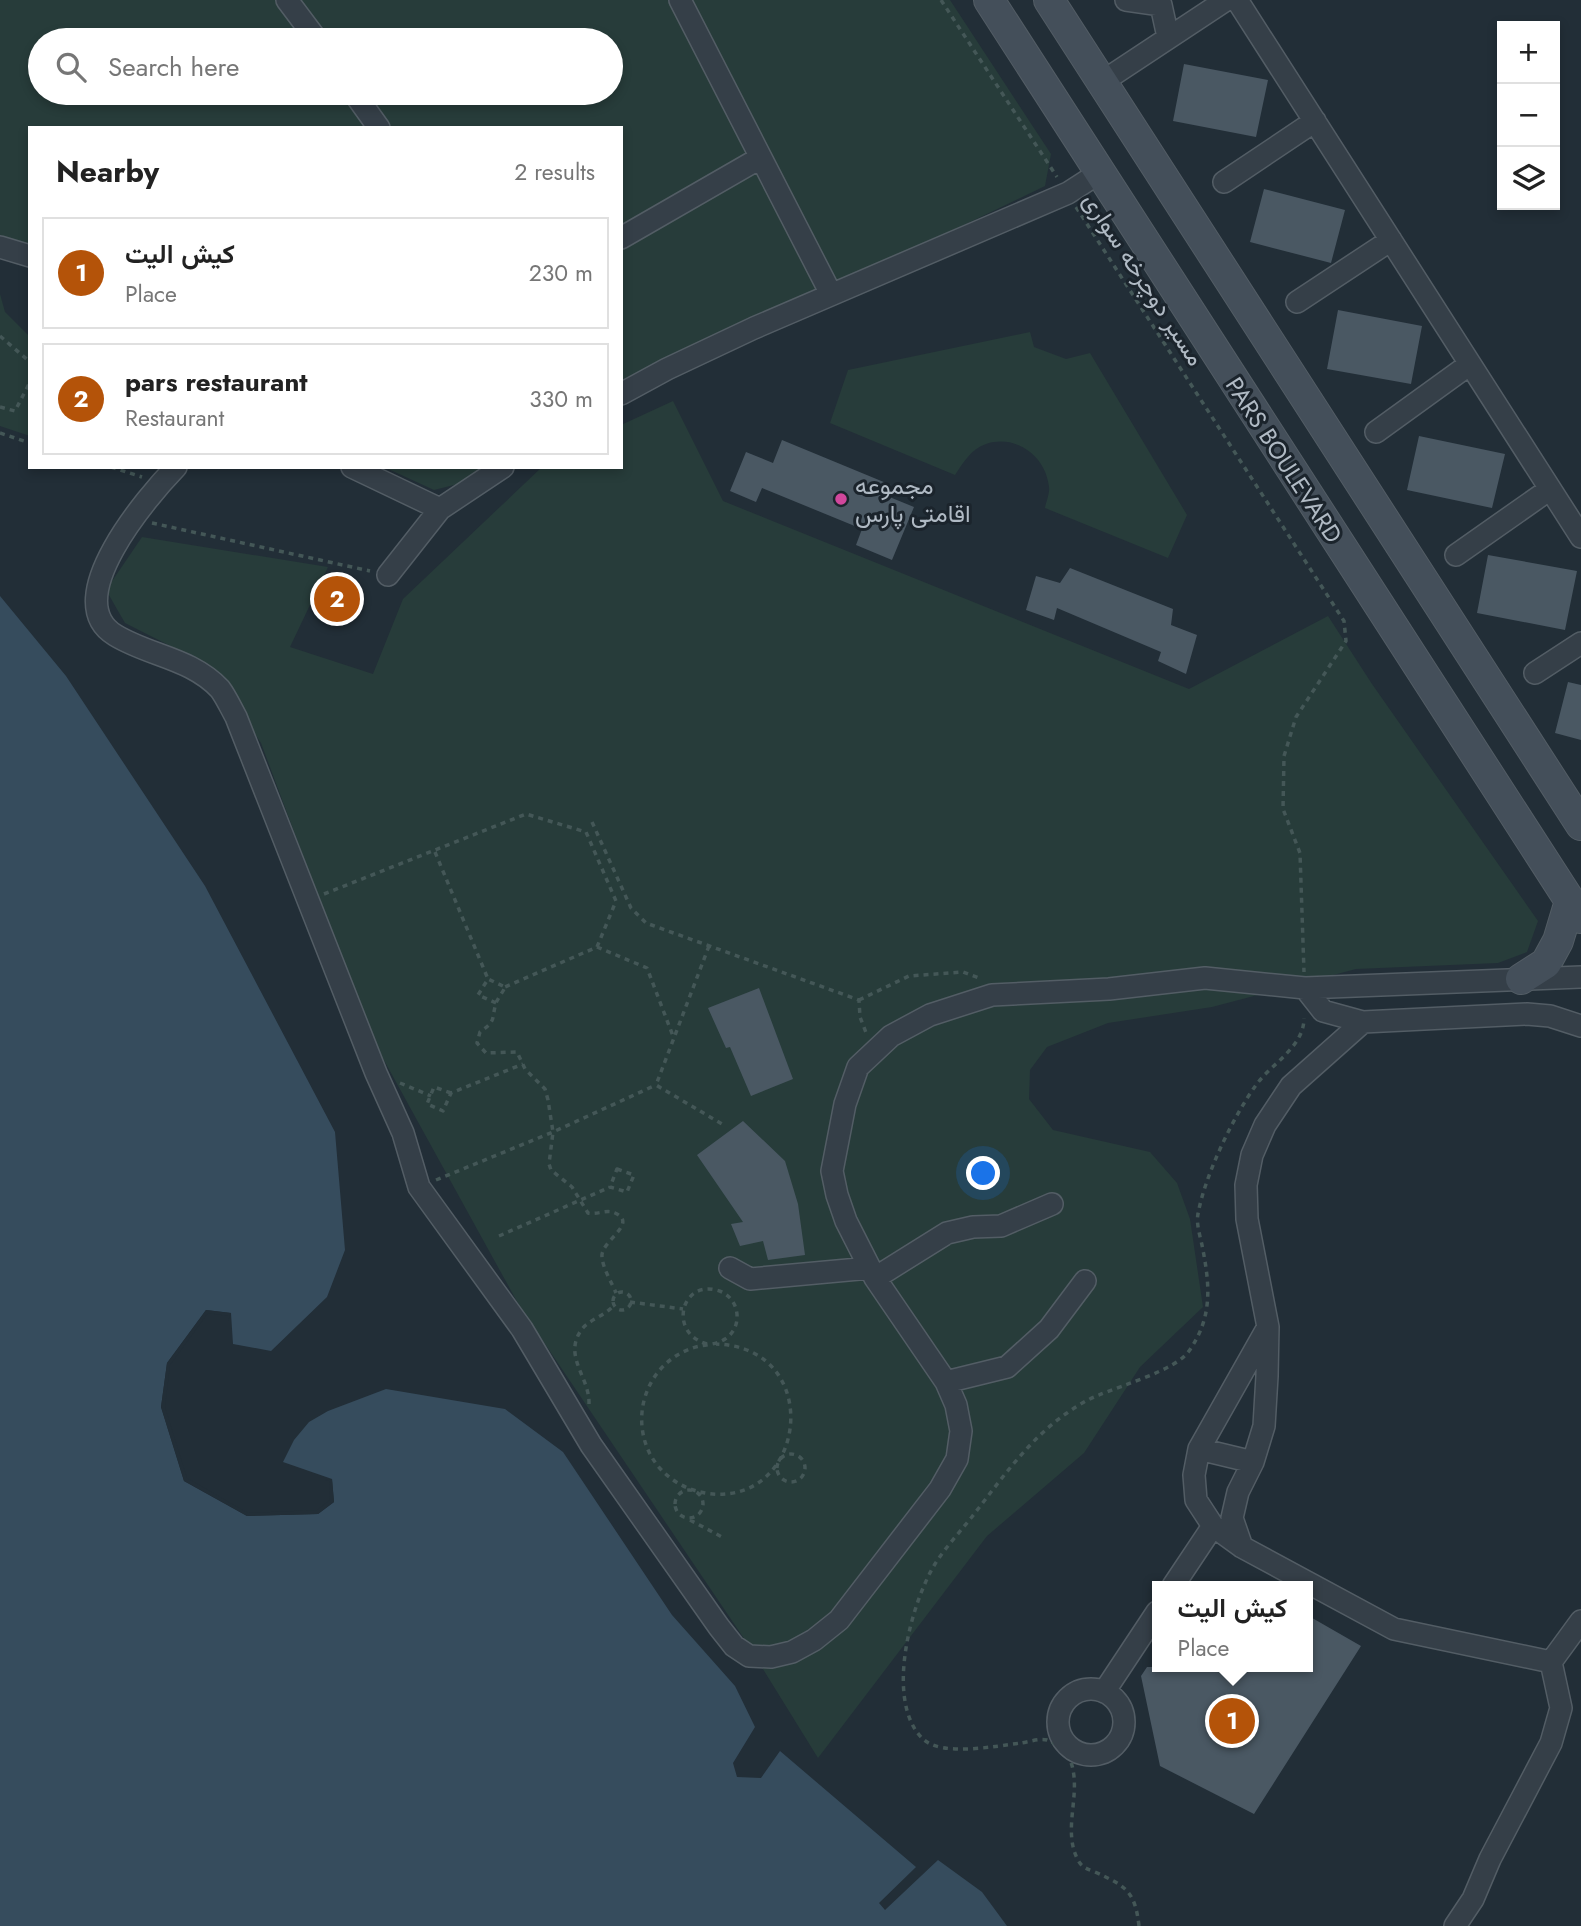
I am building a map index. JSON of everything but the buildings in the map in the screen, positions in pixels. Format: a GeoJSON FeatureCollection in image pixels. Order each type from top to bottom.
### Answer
{"type":"FeatureCollection","features":[{"type":"Feature","properties":{"kind":"main road","name":"PARS BOULEVARD"},"geometry":{"type":"LineString","coordinates":[[989,0],[1575,909]]}},
{"type":"Feature","properties":{"kind":"main road"},"geometry":{"type":"LineString","coordinates":[[1049,0],[1579,819]]}},
{"type":"Feature","properties":{"kind":"main road"},"geometry":{"type":"LineString","coordinates":[[1521,979],[1546,964],[1575,909]]}},
{"type":"Feature","properties":{"kind":"street"},"geometry":{"type":"LineString","coordinates":[[287,0],[308,28]]}},
{"type":"Feature","properties":{"kind":"street"},"geometry":{"type":"LineString","coordinates":[[680,0],[831,294]]}},
{"type":"Feature","properties":{"kind":"street"},"geometry":{"type":"LineString","coordinates":[[1126,0],[1165,2],[1168,37]]}},
{"type":"Feature","properties":{"kind":"street"},"geometry":{"type":"LineString","coordinates":[[1102,82],[1226,0]]}},
{"type":"Feature","properties":{"kind":"street"},"geometry":{"type":"LineString","coordinates":[[1237,0],[1581,537]]}},
{"type":"Feature","properties":{"kind":"street"},"geometry":{"type":"LineString","coordinates":[[363,105],[378,126]]}},
{"type":"Feature","properties":{"kind":"street"},"geometry":{"type":"LineString","coordinates":[[1224,182],[1315,121]]}},
{"type":"Feature","properties":{"kind":"street"},"geometry":{"type":"LineString","coordinates":[[623,237],[760,158]]}},
{"type":"Feature","properties":{"kind":"street"},"geometry":{"type":"LineString","coordinates":[[623,393],[667,369],[831,294],[1068,193],[1099,173]]}},
{"type":"Feature","properties":{"kind":"street"},"geometry":{"type":"LineString","coordinates":[[1297,302],[1391,240]]}},
{"type":"Feature","properties":{"kind":"street"},"geometry":{"type":"LineString","coordinates":[[0,247],[28,255]]}},
{"type":"Feature","properties":{"kind":"street"},"geometry":{"type":"LineString","coordinates":[[1376,432],[1471,364]]}},
{"type":"Feature","properties":{"kind":"street"},"geometry":{"type":"LineString","coordinates":[[174,469],[133,519],[111,552],[97,586],[97,606],[103,624],[113,634],[137,646],[190,666],[220,689],[236,717],[376,1073],[403,1133],[419,1188],[522,1329],[591,1445],[719,1627],[734,1646],[749,1656],[771,1657],[792,1652],[814,1640],[839,1620],[940,1489],[957,1459],[961,1431],[956,1405],[946,1382],[873,1273],[846,1221],[832,1171],[845,1104],[858,1068],[891,1035],[930,1015],[992,995],[1109,989],[1205,978],[1305,988],[1581,977]]}},
{"type":"Feature","properties":{"kind":"street"},"geometry":{"type":"LineString","coordinates":[[356,469],[440,509]]}},
{"type":"Feature","properties":{"kind":"street"},"geometry":{"type":"LineString","coordinates":[[388,575],[440,509],[500,469]]}},
{"type":"Feature","properties":{"kind":"street"},"geometry":{"type":"LineString","coordinates":[[1456,555],[1550,489]]}},
{"type":"Feature","properties":{"kind":"street"},"geometry":{"type":"LineString","coordinates":[[1535,673],[1581,643]]}},
{"type":"Feature","properties":{"kind":"street"},"geometry":{"type":"LineString","coordinates":[[1305,988],[1323,1011],[1363,1022],[1527,1014],[1550,1016],[1581,1026]]}},
{"type":"Feature","properties":{"kind":"street"},"geometry":{"type":"LineString","coordinates":[[1242,1546],[1232,1518],[1238,1492],[1253,1462],[1264,1426],[1268,1327],[1247,1219],[1246,1185],[1252,1155],[1265,1125],[1291,1086],[1363,1022]]}},
{"type":"Feature","properties":{"kind":"street"},"geometry":{"type":"LineString","coordinates":[[730,1268],[750,1279],[873,1273],[947,1233],[973,1227],[1001,1226],[1052,1205]]}},
{"type":"Feature","properties":{"kind":"street"},"geometry":{"type":"LineString","coordinates":[[946,1382],[1007,1367],[1049,1329],[1084,1281]]}},
{"type":"Feature","properties":{"kind":"street"},"geometry":{"type":"LineString","coordinates":[[1268,1327],[1199,1448],[1194,1475],[1196,1500],[1213,1526],[1242,1546],[1306,1581]]}},
{"type":"Feature","properties":{"kind":"street"},"geometry":{"type":"LineString","coordinates":[[1199,1448],[1253,1462]]}},
{"type":"Feature","properties":{"kind":"street"},"geometry":{"type":"LineString","coordinates":[[1176,1581],[1213,1526]]}},
{"type":"Feature","properties":{"kind":"street"},"geometry":{"type":"LineString","coordinates":[[1313,1585],[1394,1629],[1550,1662]]}},
{"type":"Feature","properties":{"kind":"street"},"geometry":{"type":"LineString","coordinates":[[1104,1692],[1152,1620]]}},
{"type":"Feature","properties":{"kind":"street"},"geometry":{"type":"LineString","coordinates":[[1550,1662],[1581,1621]]}},
{"type":"Feature","properties":{"kind":"street"},"geometry":{"type":"LineString","coordinates":[[1455,1926],[1473,1899],[1490,1859],[1551,1744],[1561,1708],[1550,1662]]}},
{"type":"Feature","properties":{"kind":"path","name":"مسیر دوچرخه سواری"},"geometry":{"type":"LineString","coordinates":[[942,0],[1344,621],[1346,641],[1296,717],[1284,756],[1283,809],[1300,853],[1304,1028],[1289,1051],[1257,1083],[1229,1128],[1197,1217],[1209,1282],[1204,1327],[1187,1354],[1162,1370],[1096,1396],[1067,1413],[1043,1433],[1014,1463],[935,1564],[911,1619],[903,1679],[906,1705],[915,1730],[925,1741],[946,1748],[987,1747],[1045,1739],[1066,1750],[1074,1771],[1072,1833],[1077,1858],[1083,1867],[1121,1884],[1131,1895],[1139,1926]]}},
{"type":"Feature","properties":{"kind":"path"},"geometry":{"type":"LineString","coordinates":[[0,337],[28,360]]}},
{"type":"Feature","properties":{"kind":"path"},"geometry":{"type":"LineString","coordinates":[[0,407],[15,411],[28,386]]}},
{"type":"Feature","properties":{"kind":"path"},"geometry":{"type":"LineString","coordinates":[[0,433],[28,442]]}},
{"type":"Feature","properties":{"kind":"path"},"geometry":{"type":"LineString","coordinates":[[117,469],[161,483]]}},
{"type":"Feature","properties":{"kind":"path"},"geometry":{"type":"LineString","coordinates":[[133,519],[388,575]]}},
{"type":"Feature","properties":{"kind":"path"},"geometry":{"type":"LineString","coordinates":[[309,900],[526,814],[586,832],[617,901],[597,947],[505,987],[496,1003],[496,1013],[491,1025],[480,1032],[477,1043],[486,1053],[517,1052],[525,1069],[545,1089],[553,1132],[551,1170],[572,1187],[588,1213],[595,1215],[612,1212],[618,1214],[622,1220],[618,1234],[603,1247],[602,1257],[616,1293]]}},
{"type":"Feature","properties":{"kind":"path"},"geometry":{"type":"LineString","coordinates":[[592,822],[631,908],[646,923],[859,1000],[909,976],[963,972],[984,980]]}},
{"type":"Feature","properties":{"kind":"path"},"geometry":{"type":"LineString","coordinates":[[435,852],[488,979],[505,987]]}},
{"type":"Feature","properties":{"kind":"path"},"geometry":{"type":"LineString","coordinates":[[419,1188],[553,1132],[656,1084],[709,946]]}},
{"type":"Feature","properties":{"kind":"path"},"geometry":{"type":"LineString","coordinates":[[597,947],[647,968],[674,1038]]}},
{"type":"Feature","properties":{"kind":"path"},"geometry":{"type":"LineString","coordinates":[[488,979],[478,995],[496,1003]]}},
{"type":"Feature","properties":{"kind":"path"},"geometry":{"type":"LineString","coordinates":[[859,1000],[864,1031],[878,1049]]}},
{"type":"Feature","properties":{"kind":"path"},"geometry":{"type":"LineString","coordinates":[[452,1093],[443,1111],[427,1104],[434,1087],[452,1093],[523,1064]]}},
{"type":"Feature","properties":{"kind":"path"},"geometry":{"type":"LineString","coordinates":[[656,1084],[722,1124]]}},
{"type":"Feature","properties":{"kind":"path"},"geometry":{"type":"LineString","coordinates":[[499,1236],[610,1187],[627,1192],[634,1175],[617,1170],[610,1187]]}},
{"type":"Feature","properties":{"kind":"path"},"geometry":{"type":"LineString","coordinates":[[707,1344],[692,1338],[687,1332],[682,1317],[683,1309],[692,1295],[707,1289],[716,1289],[735,1304],[737,1321],[730,1335],[716,1344]]}},
{"type":"Feature","properties":{"kind":"path"},"geometry":{"type":"LineString","coordinates":[[614,1305],[621,1310],[630,1302],[628,1294],[616,1293]]}},
{"type":"Feature","properties":{"kind":"path"},"geometry":{"type":"LineString","coordinates":[[589,1407],[587,1387],[574,1358],[576,1342],[584,1327],[607,1314],[614,1305],[613,1296],[616,1293]]}},
{"type":"Feature","properties":{"kind":"path"},"geometry":{"type":"LineString","coordinates":[[630,1302],[683,1309]]}},
{"type":"Feature","properties":{"kind":"path"},"geometry":{"type":"LineString","coordinates":[[688,1519],[695,1517],[704,1507],[700,1494],[694,1490],[678,1483],[658,1466],[645,1443],[641,1417],[647,1391],[661,1368],[681,1352],[707,1344],[733,1345],[751,1352],[772,1367],[783,1382],[790,1399],[792,1426],[788,1443],[780,1460],[777,1471],[784,1480],[796,1481],[804,1474],[804,1462],[796,1454],[784,1455],[780,1460],[762,1479],[738,1491],[711,1493],[694,1490],[681,1492],[675,1505],[677,1511],[688,1519],[722,1537]]}},
{"type":"Feature","properties":{"kind":"green space"},"geometry":{"type":"Polygon","coordinates":[[[0,0],[950,0],[1051,154],[1045,186],[623,389],[623,126],[28,126],[28,244],[0,235],[0,0]]]}},
{"type":"Feature","properties":{"kind":"green space"},"geometry":{"type":"Polygon","coordinates":[[[0,294],[5,312],[28,335],[28,435],[0,426],[0,294]]]}},
{"type":"Feature","properties":{"kind":"green space"},"geometry":{"type":"Polygon","coordinates":[[[1030,332],[1034,347],[1066,359],[1090,353],[1187,515],[1168,558],[1045,508],[1049,489],[1047,476],[1036,457],[1018,445],[997,442],[981,446],[968,457],[955,475],[830,423],[848,370],[1030,332]]]}},
{"type":"Feature","properties":{"kind":"green space"},"geometry":{"type":"Polygon","coordinates":[[[673,401],[723,501],[1189,689],[1328,616],[1372,684],[1538,921],[1527,952],[1498,963],[1356,969],[1212,1007],[1108,1023],[1047,1047],[1030,1070],[1029,1099],[1053,1130],[1150,1152],[1177,1183],[1190,1219],[1203,1307],[1140,1367],[1084,1453],[987,1536],[818,1758],[745,1640],[520,1307],[369,1033],[261,743],[210,666],[125,623],[106,590],[142,537],[328,567],[290,647],[373,674],[403,599],[540,469],[623,469],[623,424],[673,401]]]}},
{"type":"Feature","properties":{"kind":"green space"},"geometry":{"type":"Polygon","coordinates":[[[388,469],[490,469],[474,480],[434,490],[388,469]]]}},
{"type":"Feature","properties":{"kind":"water"},"geometry":{"type":"Polygon","coordinates":[[[0,596],[66,676],[205,886],[335,1132],[345,1250],[327,1297],[271,1351],[233,1344],[231,1313],[206,1310],[167,1363],[161,1407],[184,1481],[247,1516],[318,1514],[334,1502],[332,1479],[283,1462],[294,1440],[309,1422],[328,1411],[386,1389],[505,1409],[563,1452],[672,1615],[735,1686],[755,1727],[733,1763],[737,1777],[761,1778],[780,1751],[916,1867],[879,1903],[885,1910],[938,1860],[982,1892],[1007,1926],[0,1926],[0,596]]]}},
{"type":"Feature","properties":{"kind":"pier"},"geometry":{"type":"Polygon","coordinates":[[[206,1310],[231,1313],[228,1321],[228,1316],[208,1313],[170,1365],[165,1407],[187,1478],[248,1513],[317,1510],[330,1500],[329,1481],[325,1480],[332,1479],[334,1502],[318,1514],[247,1516],[184,1481],[161,1407],[167,1363],[206,1310]]]}},
{"type":"Feature","properties":{"kind":"place","name":"مجموعه اقامتی پارس"},"geometry":{"type":"Point","coordinates":[841,499]}},
{"type":"Feature","properties":{"kind":"place","name":"pars restaurant"},"geometry":{"type":"Point","coordinates":[337,599]}},
{"type":"Feature","properties":{"kind":"place","name":"کیش الیت"},"geometry":{"type":"Point","coordinates":[1232,1721]}}]}
